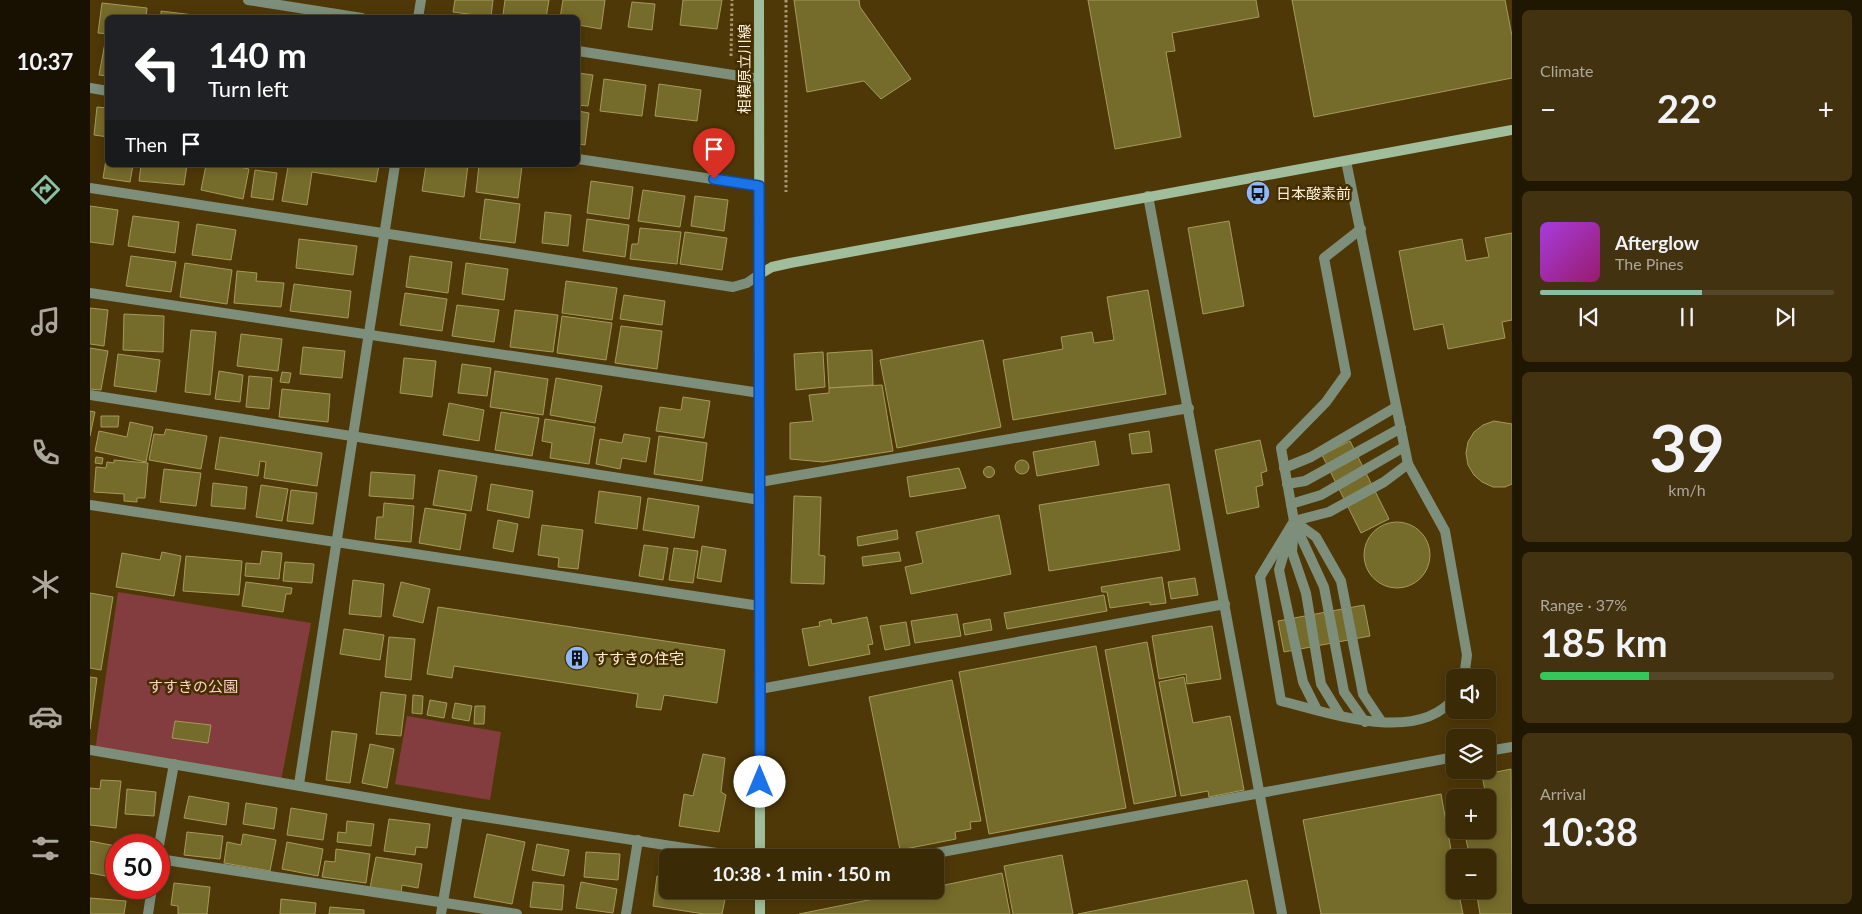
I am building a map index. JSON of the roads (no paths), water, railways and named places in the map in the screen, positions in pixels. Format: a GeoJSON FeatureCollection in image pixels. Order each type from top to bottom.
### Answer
{"type":"FeatureCollection","features":[{"type":"Feature","properties":{"kind":"main road","name":"相模原立川線"},"geometry":{"type":"LineString","coordinates":[[759,0],[760,849]]}},
{"type":"Feature","properties":{"kind":"main road"},"geometry":{"type":"LineString","coordinates":[[760,274],[772,267],[790,263],[1512,130]]}},
{"type":"Feature","properties":{"kind":"main road"},"geometry":{"type":"LineString","coordinates":[[760,899],[760,914]]}},
{"type":"Feature","properties":{"kind":"street"},"geometry":{"type":"LineString","coordinates":[[248,0],[343,15]]}},
{"type":"Feature","properties":{"kind":"street"},"geometry":{"type":"LineString","coordinates":[[418,15],[421,0]]}},
{"type":"Feature","properties":{"kind":"street"},"geometry":{"type":"LineString","coordinates":[[580,51],[759,79]]}},
{"type":"Feature","properties":{"kind":"street"},"geometry":{"type":"LineString","coordinates":[[90,88],[105,90]]}},
{"type":"Feature","properties":{"kind":"street"},"geometry":{"type":"LineString","coordinates":[[580,159],[759,186]]}},
{"type":"Feature","properties":{"kind":"street"},"geometry":{"type":"LineString","coordinates":[[1346,161],[1408,464],[1446,531],[1467,655],[1465,669]]}},
{"type":"Feature","properties":{"kind":"street"},"geometry":{"type":"LineString","coordinates":[[299,784],[395,167]]}},
{"type":"Feature","properties":{"kind":"street"},"geometry":{"type":"LineString","coordinates":[[90,188],[733,287],[747,283],[760,274]]}},
{"type":"Feature","properties":{"kind":"street"},"geometry":{"type":"LineString","coordinates":[[1148,196],[1282,914]]}},
{"type":"Feature","properties":{"kind":"street"},"geometry":{"type":"LineString","coordinates":[[1340,715],[1320,684],[1306,593],[1292,552],[1294,521],[1281,448],[1326,402],[1346,374],[1324,258],[1361,229]]}},
{"type":"Feature","properties":{"kind":"street"},"geometry":{"type":"LineString","coordinates":[[90,293],[760,393]]}},
{"type":"Feature","properties":{"kind":"street"},"geometry":{"type":"LineString","coordinates":[[90,394],[760,500]]}},
{"type":"Feature","properties":{"kind":"street"},"geometry":{"type":"LineString","coordinates":[[1284,468],[1311,457],[1396,407]]}},
{"type":"Feature","properties":{"kind":"street"},"geometry":{"type":"LineString","coordinates":[[760,482],[1189,408]]}},
{"type":"Feature","properties":{"kind":"street"},"geometry":{"type":"LineString","coordinates":[[1287,484],[1305,481],[1401,428]]}},
{"type":"Feature","properties":{"kind":"street"},"geometry":{"type":"LineString","coordinates":[[1291,504],[1321,495],[1404,447]]}},
{"type":"Feature","properties":{"kind":"street"},"geometry":{"type":"LineString","coordinates":[[1408,464],[1384,482],[1329,512],[1294,521],[1260,577],[1281,700],[1365,722],[1422,721],[1446,707]]}},
{"type":"Feature","properties":{"kind":"street"},"geometry":{"type":"LineString","coordinates":[[90,505],[336,544],[760,606]]}},
{"type":"Feature","properties":{"kind":"street"},"geometry":{"type":"LineString","coordinates":[[1294,521],[1279,570],[1303,682],[1318,710]]}},
{"type":"Feature","properties":{"kind":"street"},"geometry":{"type":"LineString","coordinates":[[1294,521],[1316,537],[1341,581],[1363,694],[1381,722]]}},
{"type":"Feature","properties":{"kind":"street"},"geometry":{"type":"LineString","coordinates":[[1294,521],[1324,587],[1344,692],[1365,722]]}},
{"type":"Feature","properties":{"kind":"street"},"geometry":{"type":"LineString","coordinates":[[760,688],[1225,604]]}},
{"type":"Feature","properties":{"kind":"street"},"geometry":{"type":"LineString","coordinates":[[1496,749],[1512,746]]}},
{"type":"Feature","properties":{"kind":"street"},"geometry":{"type":"LineString","coordinates":[[90,750],[299,784],[458,813],[693,849]]}},
{"type":"Feature","properties":{"kind":"street"},"geometry":{"type":"LineString","coordinates":[[944,852],[1446,759]]}},
{"type":"Feature","properties":{"kind":"street"},"geometry":{"type":"LineString","coordinates":[[161,834],[174,764]]}},
{"type":"Feature","properties":{"kind":"street"},"geometry":{"type":"LineString","coordinates":[[441,914],[458,813]]}},
{"type":"Feature","properties":{"kind":"street"},"geometry":{"type":"LineString","coordinates":[[626,914],[638,840]]}},
{"type":"Feature","properties":{"kind":"street"},"geometry":{"type":"LineString","coordinates":[[170,861],[518,914]]}},
{"type":"Feature","properties":{"kind":"street"},"geometry":{"type":"LineString","coordinates":[[148,914],[150,899]]}},
{"type":"Feature","properties":{"kind":"place","name":"日本酸素前"},"geometry":{"type":"Point","coordinates":[1258,193]}},
{"type":"Feature","properties":{"kind":"place","name":"すすきの住宅"},"geometry":{"type":"Point","coordinates":[577,658]}},
{"type":"Feature","properties":{"kind":"park label","name":"すすきの公園"},"geometry":{"type":"Point","coordinates":[193,686]}}]}
